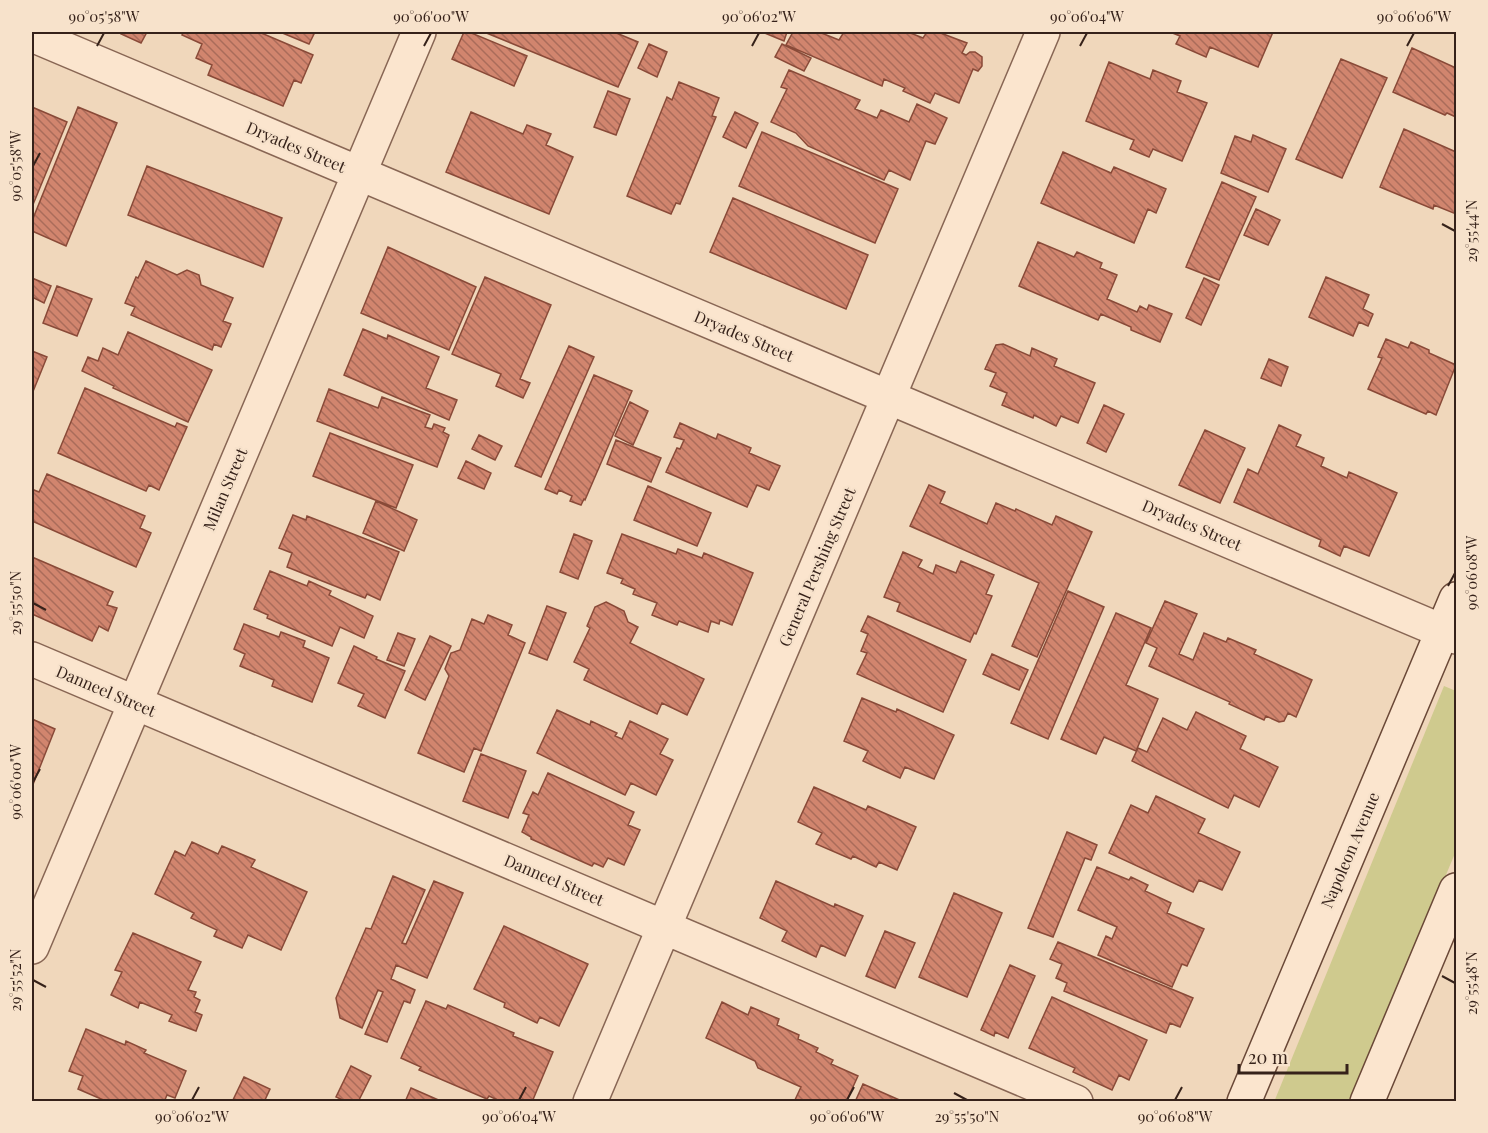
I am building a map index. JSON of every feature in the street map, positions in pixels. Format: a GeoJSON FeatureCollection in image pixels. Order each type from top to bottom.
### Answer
{"type":"FeatureCollection","features":[{"type":"Feature","properties":{"kind":"street","name":"Milan Street"},"geometry":{"type":"LineString","coordinates":[[32,947],[418,32]]}},
{"type":"Feature","properties":{"kind":"street","name":"General Pershing Street"},"geometry":{"type":"LineString","coordinates":[[590,1101],[1043,32]]}},
{"type":"Feature","properties":{"kind":"street","name":"Dryades Street"},"geometry":{"type":"LineString","coordinates":[[32,35],[1450,634]]}},
{"type":"Feature","properties":{"kind":"street","name":"Napoleon Avenue"},"geometry":{"type":"LineString","coordinates":[[1244,1101],[1450,634],[1456,599]]}},
{"type":"Feature","properties":{"kind":"street","name":"Danneel Street"},"geometry":{"type":"LineString","coordinates":[[32,660],[1077,1101]]}},
{"type":"Feature","properties":{"kind":"street"},"geometry":{"type":"LineString","coordinates":[[1367,1101],[1456,890]]}},
{"type":"Feature","properties":{"kind":"shaded area"},"geometry":{"type":"Polygon","coordinates":[[[1444,686],[1456,691],[1456,851],[1351,1101],[1274,1102],[1444,686]]]}},
{"type":"Feature","properties":{"kind":"building"},"geometry":{"type":"Polygon","coordinates":[[[122,32],[147,32],[141,43],[121,34],[122,32]]]}},
{"type":"Feature","properties":{"kind":"building"},"geometry":{"type":"Polygon","coordinates":[[[184,32],[259,32],[313,55],[301,83],[294,80],[283,106],[208,75],[212,65],[196,58],[202,44],[182,35],[184,32]]]}},
{"type":"Feature","properties":{"kind":"building"},"geometry":{"type":"Polygon","coordinates":[[[280,32],[315,32],[309,44],[280,32]]]}},
{"type":"Feature","properties":{"kind":"building"},"geometry":{"type":"Polygon","coordinates":[[[464,32],[527,56],[514,86],[452,59],[464,32]]]}},
{"type":"Feature","properties":{"kind":"building"},"geometry":{"type":"Polygon","coordinates":[[[484,32],[614,32],[638,42],[618,87],[484,32]]]}},
{"type":"Feature","properties":{"kind":"building"},"geometry":{"type":"Polygon","coordinates":[[[762,32],[787,32],[784,41],[762,32]]]}},
{"type":"Feature","properties":{"kind":"building"},"geometry":{"type":"Polygon","coordinates":[[[793,32],[819,32],[839,40],[844,32],[908,32],[923,38],[927,32],[938,32],[967,43],[962,53],[966,55],[975,52],[982,57],[982,66],[978,71],[973,69],[959,103],[935,93],[930,103],[903,91],[905,88],[884,79],[882,86],[786,45],[793,32]]]}},
{"type":"Feature","properties":{"kind":"building"},"geometry":{"type":"Polygon","coordinates":[[[1170,32],[1273,32],[1258,67],[1210,47],[1206,57],[1176,44],[1180,36],[1170,32]]]}},
{"type":"Feature","properties":{"kind":"building"},"geometry":{"type":"Polygon","coordinates":[[[649,44],[667,52],[657,77],[638,68],[649,44]]]}},
{"type":"Feature","properties":{"kind":"building"},"geometry":{"type":"Polygon","coordinates":[[[782,44],[811,58],[804,71],[775,57],[782,44]]]}},
{"type":"Feature","properties":{"kind":"building"},"geometry":{"type":"Polygon","coordinates":[[[1412,48],[1456,68],[1456,117],[1447,113],[1445,115],[1393,92],[1412,48]]]}},
{"type":"Feature","properties":{"kind":"building"},"geometry":{"type":"Polygon","coordinates":[[[1341,59],[1387,78],[1342,178],[1296,159],[1341,59]]]}},
{"type":"Feature","properties":{"kind":"building"},"geometry":{"type":"Polygon","coordinates":[[[1109,62],[1150,79],[1153,70],[1181,81],[1177,92],[1207,103],[1182,161],[1153,149],[1149,157],[1130,149],[1134,140],[1086,121],[1109,62]]]}},
{"type":"Feature","properties":{"kind":"building"},"geometry":{"type":"Polygon","coordinates":[[[789,70],[860,100],[855,109],[877,118],[881,110],[909,122],[917,104],[947,118],[935,144],[926,141],[910,180],[889,170],[884,180],[808,146],[796,133],[771,122],[787,89],[781,87],[789,70]]]}},
{"type":"Feature","properties":{"kind":"building"},"geometry":{"type":"Polygon","coordinates":[[[679,82],[719,98],[712,116],[716,117],[680,204],[676,203],[671,214],[627,196],[667,97],[672,100],[679,82]]]}},
{"type":"Feature","properties":{"kind":"building"},"geometry":{"type":"Polygon","coordinates":[[[608,91],[630,99],[616,135],[594,127],[608,91]]]}},
{"type":"Feature","properties":{"kind":"building"},"geometry":{"type":"Polygon","coordinates":[[[32,107],[67,122],[32,207],[32,107]]]}},
{"type":"Feature","properties":{"kind":"building"},"geometry":{"type":"Polygon","coordinates":[[[78,107],[117,123],[66,246],[32,231],[32,221],[78,107]]]}},
{"type":"Feature","properties":{"kind":"building"},"geometry":{"type":"Polygon","coordinates":[[[471,112],[523,134],[527,125],[551,134],[546,145],[573,157],[549,214],[446,172],[471,112]]]}},
{"type":"Feature","properties":{"kind":"building"},"geometry":{"type":"Polygon","coordinates":[[[735,112],[758,123],[746,148],[723,137],[735,112]]]}},
{"type":"Feature","properties":{"kind":"building"},"geometry":{"type":"Polygon","coordinates":[[[1404,129],[1456,152],[1456,214],[1434,205],[1433,209],[1380,187],[1404,129]]]}},
{"type":"Feature","properties":{"kind":"building"},"geometry":{"type":"Polygon","coordinates":[[[762,132],[898,189],[875,243],[739,186],[762,132]]]}},
{"type":"Feature","properties":{"kind":"building"},"geometry":{"type":"Polygon","coordinates":[[[1253,135],[1286,149],[1268,192],[1221,173],[1235,136],[1251,142],[1253,135]]]}},
{"type":"Feature","properties":{"kind":"building"},"geometry":{"type":"Polygon","coordinates":[[[1063,152],[1111,173],[1114,167],[1166,189],[1156,213],[1148,209],[1134,243],[1041,203],[1063,152]]]}},
{"type":"Feature","properties":{"kind":"building"},"geometry":{"type":"Polygon","coordinates":[[[147,166],[282,218],[263,267],[128,215],[147,166]]]}},
{"type":"Feature","properties":{"kind":"building"},"geometry":{"type":"Polygon","coordinates":[[[1222,182],[1256,197],[1219,280],[1186,267],[1222,182]]]}},
{"type":"Feature","properties":{"kind":"building"},"geometry":{"type":"Polygon","coordinates":[[[733,198],[868,255],[846,309],[710,252],[733,198]]]}},
{"type":"Feature","properties":{"kind":"building"},"geometry":{"type":"Polygon","coordinates":[[[1256,209],[1280,220],[1268,245],[1244,235],[1256,209]]]}},
{"type":"Feature","properties":{"kind":"building"},"geometry":{"type":"Polygon","coordinates":[[[1038,242],[1074,257],[1077,252],[1102,263],[1100,268],[1117,275],[1107,299],[1137,312],[1140,306],[1147,310],[1149,305],[1172,314],[1160,342],[1101,314],[1098,320],[1019,286],[1038,242]]]}},
{"type":"Feature","properties":{"kind":"building"},"geometry":{"type":"Polygon","coordinates":[[[388,247],[476,287],[449,350],[361,313],[388,247]]]}},
{"type":"Feature","properties":{"kind":"building"},"geometry":{"type":"Polygon","coordinates":[[[146,261],[177,275],[187,270],[199,275],[201,285],[233,298],[223,321],[231,324],[221,347],[214,344],[212,350],[131,315],[135,307],[125,303],[146,261]]]}},
{"type":"Feature","properties":{"kind":"building"},"geometry":{"type":"Polygon","coordinates":[[[485,277],[551,305],[520,379],[530,383],[523,398],[496,386],[501,374],[452,354],[485,277]]]}},
{"type":"Feature","properties":{"kind":"building"},"geometry":{"type":"Polygon","coordinates":[[[1326,277],[1369,295],[1363,309],[1373,314],[1368,326],[1359,322],[1353,336],[1309,317],[1326,277]]]}},
{"type":"Feature","properties":{"kind":"building"},"geometry":{"type":"Polygon","coordinates":[[[32,278],[51,286],[44,303],[32,297],[32,278]]]}},
{"type":"Feature","properties":{"kind":"building"},"geometry":{"type":"Polygon","coordinates":[[[1204,278],[1219,285],[1201,325],[1186,318],[1204,278]]]}},
{"type":"Feature","properties":{"kind":"building"},"geometry":{"type":"Polygon","coordinates":[[[57,286],[92,299],[77,336],[43,323],[57,286]]]}},
{"type":"Feature","properties":{"kind":"building"},"geometry":{"type":"Polygon","coordinates":[[[363,329],[387,339],[388,335],[439,357],[426,388],[457,400],[449,420],[344,375],[363,329]]]}},
{"type":"Feature","properties":{"kind":"building"},"geometry":{"type":"Polygon","coordinates":[[[128,332],[212,370],[188,422],[113,388],[114,386],[82,371],[88,357],[98,361],[103,348],[118,355],[128,332]]]}},
{"type":"Feature","properties":{"kind":"building"},"geometry":{"type":"Polygon","coordinates":[[[1386,339],[1408,348],[1411,342],[1456,365],[1436,415],[1428,411],[1426,414],[1368,389],[1382,358],[1378,357],[1386,339]]]}},
{"type":"Feature","properties":{"kind":"building"},"geometry":{"type":"Polygon","coordinates":[[[1003,344],[1030,356],[1032,348],[1057,359],[1054,366],[1095,383],[1078,423],[1061,416],[1056,426],[1034,415],[1033,418],[1002,405],[1007,393],[990,386],[996,373],[985,369],[996,345],[1003,344]]]}},
{"type":"Feature","properties":{"kind":"building"},"geometry":{"type":"Polygon","coordinates":[[[569,346],[594,357],[541,477],[515,466],[569,346]]]}},
{"type":"Feature","properties":{"kind":"building"},"geometry":{"type":"Polygon","coordinates":[[[32,351],[47,357],[32,394],[32,351]]]}},
{"type":"Feature","properties":{"kind":"building"},"geometry":{"type":"Polygon","coordinates":[[[1269,359],[1288,367],[1281,386],[1261,378],[1269,359]]]}},
{"type":"Feature","properties":{"kind":"building"},"geometry":{"type":"Polygon","coordinates":[[[594,375],[632,391],[581,505],[570,501],[572,496],[559,490],[557,494],[545,489],[594,375]]]}},
{"type":"Feature","properties":{"kind":"building"},"geometry":{"type":"Polygon","coordinates":[[[85,388],[175,427],[177,423],[187,427],[159,490],[149,485],[146,491],[58,453],[85,388]]]}},
{"type":"Feature","properties":{"kind":"building"},"geometry":{"type":"Polygon","coordinates":[[[329,389],[378,408],[382,397],[430,415],[425,427],[432,429],[434,424],[445,428],[443,432],[449,435],[437,467],[317,421],[329,389]]]}},
{"type":"Feature","properties":{"kind":"building"},"geometry":{"type":"Polygon","coordinates":[[[630,402],[648,411],[633,445],[615,436],[630,402]]]}},
{"type":"Feature","properties":{"kind":"building"},"geometry":{"type":"Polygon","coordinates":[[[1104,405],[1124,414],[1106,452],[1087,443],[1104,405]]]}},
{"type":"Feature","properties":{"kind":"building"},"geometry":{"type":"Polygon","coordinates":[[[680,423],[716,439],[718,434],[751,448],[749,453],[780,466],[769,490],[757,485],[747,507],[666,472],[677,448],[680,449],[684,440],[674,437],[680,423]]]}},
{"type":"Feature","properties":{"kind":"building"},"geometry":{"type":"Polygon","coordinates":[[[1279,425],[1301,435],[1296,446],[1324,458],[1321,466],[1347,478],[1349,472],[1397,493],[1369,556],[1344,546],[1340,556],[1319,546],[1321,540],[1234,502],[1248,469],[1258,474],[1279,425]]]}},
{"type":"Feature","properties":{"kind":"building"},"geometry":{"type":"Polygon","coordinates":[[[1205,430],[1245,448],[1220,503],[1179,485],[1205,430]]]}},
{"type":"Feature","properties":{"kind":"building"},"geometry":{"type":"Polygon","coordinates":[[[330,433],[413,465],[396,508],[313,476],[330,433]]]}},
{"type":"Feature","properties":{"kind":"building"},"geometry":{"type":"Polygon","coordinates":[[[479,435],[502,446],[495,460],[472,449],[479,435]]]}},
{"type":"Feature","properties":{"kind":"building"},"geometry":{"type":"Polygon","coordinates":[[[616,440],[661,458],[651,482],[607,464],[616,440]]]}},
{"type":"Feature","properties":{"kind":"building"},"geometry":{"type":"Polygon","coordinates":[[[466,461],[491,473],[484,489],[458,478],[466,461]]]}},
{"type":"Feature","properties":{"kind":"building"},"geometry":{"type":"Polygon","coordinates":[[[47,474],[145,516],[140,528],[151,533],[136,567],[32,521],[32,494],[34,490],[39,492],[47,474]]]}},
{"type":"Feature","properties":{"kind":"building"},"geometry":{"type":"Polygon","coordinates":[[[929,485],[945,492],[940,503],[987,524],[996,503],[1052,525],[1056,516],[1092,532],[1037,657],[1012,646],[1039,583],[910,526],[929,485]]]}},
{"type":"Feature","properties":{"kind":"building"},"geometry":{"type":"Polygon","coordinates":[[[648,486],[711,513],[697,546],[634,520],[648,486]]]}},
{"type":"Feature","properties":{"kind":"building"},"geometry":{"type":"Polygon","coordinates":[[[376,501],[417,520],[404,551],[363,533],[376,501]]]}},
{"type":"Feature","properties":{"kind":"building"},"geometry":{"type":"Polygon","coordinates":[[[293,515],[306,520],[307,516],[399,552],[380,600],[367,594],[365,598],[287,567],[292,553],[279,548],[293,515]]]}},
{"type":"Feature","properties":{"kind":"building"},"geometry":{"type":"Polygon","coordinates":[[[574,534],[592,541],[578,579],[560,572],[574,534]]]}},
{"type":"Feature","properties":{"kind":"building"},"geometry":{"type":"Polygon","coordinates":[[[622,534],[676,554],[678,549],[702,558],[704,553],[753,573],[732,625],[720,620],[719,624],[711,621],[708,632],[679,621],[677,625],[652,615],[657,603],[633,594],[635,589],[621,583],[623,579],[607,573],[622,534]]]}},
{"type":"Feature","properties":{"kind":"building"},"geometry":{"type":"Polygon","coordinates":[[[903,552],[922,560],[918,567],[933,574],[936,565],[956,573],[961,561],[994,575],[986,594],[992,596],[976,634],[974,633],[970,642],[897,611],[900,603],[884,597],[903,552]]]}},
{"type":"Feature","properties":{"kind":"building"},"geometry":{"type":"Polygon","coordinates":[[[32,557],[113,592],[107,605],[117,608],[108,631],[99,626],[92,641],[32,614],[32,557]]]}},
{"type":"Feature","properties":{"kind":"building"},"geometry":{"type":"Polygon","coordinates":[[[270,571],[307,586],[309,581],[331,591],[329,595],[373,616],[364,638],[340,627],[332,646],[267,618],[268,615],[254,609],[270,571]]]}},
{"type":"Feature","properties":{"kind":"building"},"geometry":{"type":"Polygon","coordinates":[[[1068,591],[1104,607],[1048,739],[1011,723],[1068,591]]]}},
{"type":"Feature","properties":{"kind":"building"},"geometry":{"type":"Polygon","coordinates":[[[1165,601],[1197,614],[1179,654],[1193,660],[1204,633],[1226,642],[1228,638],[1256,650],[1254,654],[1312,680],[1296,717],[1288,713],[1284,721],[1279,722],[1266,716],[1264,720],[1229,704],[1230,702],[1149,666],[1157,648],[1146,643],[1165,601]]]}},
{"type":"Feature","properties":{"kind":"building"},"geometry":{"type":"Polygon","coordinates":[[[606,602],[624,611],[628,622],[638,627],[630,643],[704,679],[687,715],[662,703],[657,714],[584,680],[589,669],[574,662],[590,628],[587,626],[595,607],[606,602]]]}},
{"type":"Feature","properties":{"kind":"building"},"geometry":{"type":"Polygon","coordinates":[[[547,606],[566,613],[547,660],[529,653],[547,606]]]}},
{"type":"Feature","properties":{"kind":"building"},"geometry":{"type":"Polygon","coordinates":[[[1116,613],[1151,628],[1126,685],[1158,699],[1136,751],[1104,737],[1096,754],[1061,739],[1116,613]]]}},
{"type":"Feature","properties":{"kind":"building"},"geometry":{"type":"Polygon","coordinates":[[[488,615],[512,625],[508,635],[525,643],[481,751],[474,748],[464,772],[418,753],[449,676],[445,669],[451,653],[460,650],[472,619],[484,624],[488,615]]]}},
{"type":"Feature","properties":{"kind":"building"},"geometry":{"type":"Polygon","coordinates":[[[868,616],[966,660],[943,712],[857,674],[867,653],[861,651],[868,634],[861,631],[868,616]]]}},
{"type":"Feature","properties":{"kind":"building"},"geometry":{"type":"Polygon","coordinates":[[[244,624],[279,637],[281,632],[305,641],[303,647],[329,658],[312,702],[272,686],[274,680],[240,666],[245,654],[234,649],[244,624]]]}},
{"type":"Feature","properties":{"kind":"building"},"geometry":{"type":"Polygon","coordinates":[[[398,633],[415,639],[404,666],[387,660],[398,633]]]}},
{"type":"Feature","properties":{"kind":"building"},"geometry":{"type":"Polygon","coordinates":[[[430,636],[451,646],[425,700],[405,690],[430,636]]]}},
{"type":"Feature","properties":{"kind":"building"},"geometry":{"type":"Polygon","coordinates":[[[354,646],[377,657],[376,659],[405,671],[385,718],[358,706],[364,694],[338,683],[354,646]]]}},
{"type":"Feature","properties":{"kind":"building"},"geometry":{"type":"Polygon","coordinates":[[[992,654],[1028,670],[1019,690],[983,674],[992,654]]]}},
{"type":"Feature","properties":{"kind":"building"},"geometry":{"type":"Polygon","coordinates":[[[862,698],[896,712],[897,709],[954,735],[934,779],[905,767],[900,778],[863,761],[868,751],[844,741],[862,698]]]}},
{"type":"Feature","properties":{"kind":"building"},"geometry":{"type":"Polygon","coordinates":[[[557,710],[590,725],[591,721],[617,733],[615,736],[622,739],[630,721],[668,739],[660,754],[673,760],[656,795],[631,783],[625,795],[537,753],[557,710]]]}},
{"type":"Feature","properties":{"kind":"building"},"geometry":{"type":"Polygon","coordinates":[[[1196,712],[1246,736],[1240,749],[1278,767],[1259,807],[1234,795],[1228,808],[1132,761],[1138,748],[1147,752],[1163,718],[1187,730],[1196,712]]]}},
{"type":"Feature","properties":{"kind":"building"},"geometry":{"type":"Polygon","coordinates":[[[32,719],[55,729],[32,787],[32,719]]]}},
{"type":"Feature","properties":{"kind":"building"},"geometry":{"type":"Polygon","coordinates":[[[481,754],[526,771],[508,818],[463,801],[481,754]]]}},
{"type":"Feature","properties":{"kind":"building"},"geometry":{"type":"Polygon","coordinates":[[[548,773],[634,812],[628,825],[640,830],[624,865],[608,858],[603,867],[594,863],[592,866],[531,839],[522,832],[529,815],[523,813],[533,792],[538,795],[548,773]]]}},
{"type":"Feature","properties":{"kind":"building"},"geometry":{"type":"Polygon","coordinates":[[[814,787],[866,810],[868,806],[916,827],[897,870],[879,862],[876,867],[853,856],[851,859],[816,844],[822,833],[798,822],[814,787]]]}},
{"type":"Feature","properties":{"kind":"building"},"geometry":{"type":"Polygon","coordinates":[[[1156,796],[1205,819],[1198,833],[1240,852],[1222,890],[1199,880],[1193,892],[1109,853],[1131,805],[1148,813],[1156,796]]]}},
{"type":"Feature","properties":{"kind":"building"},"geometry":{"type":"Polygon","coordinates":[[[1067,832],[1097,845],[1091,860],[1085,858],[1053,937],[1028,928],[1067,832]]]}},
{"type":"Feature","properties":{"kind":"building"},"geometry":{"type":"Polygon","coordinates":[[[192,842],[218,854],[222,846],[255,860],[251,867],[307,892],[281,950],[248,935],[242,948],[214,936],[217,930],[191,918],[194,913],[155,894],[175,851],[185,856],[192,842]]]}},
{"type":"Feature","properties":{"kind":"building"},"geometry":{"type":"Polygon","coordinates":[[[1097,867],[1129,880],[1131,877],[1148,885],[1145,891],[1171,903],[1167,913],[1204,929],[1187,966],[1182,964],[1172,987],[1098,955],[1106,936],[1112,939],[1117,927],[1078,910],[1097,867]]]}},
{"type":"Feature","properties":{"kind":"building"},"geometry":{"type":"Polygon","coordinates":[[[393,876],[425,890],[402,943],[406,944],[434,881],[463,893],[427,978],[396,965],[391,979],[415,990],[410,1003],[404,1001],[387,1042],[365,1034],[383,992],[378,990],[362,1028],[340,1018],[336,998],[366,928],[371,929],[393,876]]]}},
{"type":"Feature","properties":{"kind":"building"},"geometry":{"type":"Polygon","coordinates":[[[776,881],[834,907],[835,904],[863,916],[845,956],[821,945],[816,957],[782,941],[787,931],[760,918],[776,881]]]}},
{"type":"Feature","properties":{"kind":"building"},"geometry":{"type":"Polygon","coordinates":[[[954,893],[1002,913],[967,997],[919,977],[954,893]]]}},
{"type":"Feature","properties":{"kind":"building"},"geometry":{"type":"Polygon","coordinates":[[[504,926],[588,964],[559,1026],[540,1017],[537,1023],[504,1007],[505,1003],[474,989],[504,926]]]}},
{"type":"Feature","properties":{"kind":"building"},"geometry":{"type":"Polygon","coordinates":[[[885,931],[915,943],[895,988],[866,976],[885,931]]]}},
{"type":"Feature","properties":{"kind":"building"},"geometry":{"type":"Polygon","coordinates":[[[133,933],[201,962],[188,990],[196,992],[194,997],[200,1000],[195,1012],[202,1015],[196,1031],[169,1021],[172,1015],[140,1002],[138,1008],[111,995],[122,972],[115,970],[133,933]]]}},
{"type":"Feature","properties":{"kind":"building"},"geometry":{"type":"Polygon","coordinates":[[[1058,942],[1193,998],[1180,1027],[1170,1023],[1166,1033],[1064,991],[1067,983],[1056,978],[1062,964],[1050,959],[1058,942]]]}},
{"type":"Feature","properties":{"kind":"building"},"geometry":{"type":"Polygon","coordinates":[[[1010,965],[1035,976],[1008,1038],[995,1032],[994,1036],[981,1030],[1010,965]]]}},
{"type":"Feature","properties":{"kind":"building"},"geometry":{"type":"Polygon","coordinates":[[[1052,997],[1147,1040],[1129,1080],[1119,1075],[1112,1090],[1073,1072],[1075,1068],[1029,1048],[1052,997]]]}},
{"type":"Feature","properties":{"kind":"building"},"geometry":{"type":"Polygon","coordinates":[[[426,1001],[446,1009],[448,1005],[553,1052],[532,1102],[502,1102],[489,1096],[487,1099],[419,1070],[421,1067],[401,1058],[426,1001]]]}},
{"type":"Feature","properties":{"kind":"building"},"geometry":{"type":"Polygon","coordinates":[[[722,1002],[748,1015],[751,1007],[779,1019],[777,1025],[799,1035],[798,1039],[818,1048],[816,1052],[833,1060],[831,1064],[858,1076],[846,1102],[794,1102],[801,1087],[758,1068],[755,1061],[706,1038],[722,1002]]]}},
{"type":"Feature","properties":{"kind":"building"},"geometry":{"type":"Polygon","coordinates":[[[86,1029],[125,1045],[126,1041],[146,1050],[144,1053],[186,1071],[175,1098],[167,1095],[164,1102],[108,1102],[78,1089],[83,1076],[69,1071],[86,1029]]]}},
{"type":"Feature","properties":{"kind":"building"},"geometry":{"type":"Polygon","coordinates":[[[351,1066],[371,1076],[358,1102],[347,1102],[336,1097],[351,1066]]]}},
{"type":"Feature","properties":{"kind":"building"},"geometry":{"type":"Polygon","coordinates":[[[244,1077],[270,1089],[264,1102],[232,1102],[244,1077]]]}},
{"type":"Feature","properties":{"kind":"building"},"geometry":{"type":"Polygon","coordinates":[[[863,1084],[904,1102],[855,1102],[863,1084]]]}},
{"type":"Feature","properties":{"kind":"building"},"geometry":{"type":"Polygon","coordinates":[[[411,1088],[443,1102],[405,1102],[411,1088]]]}}]}
